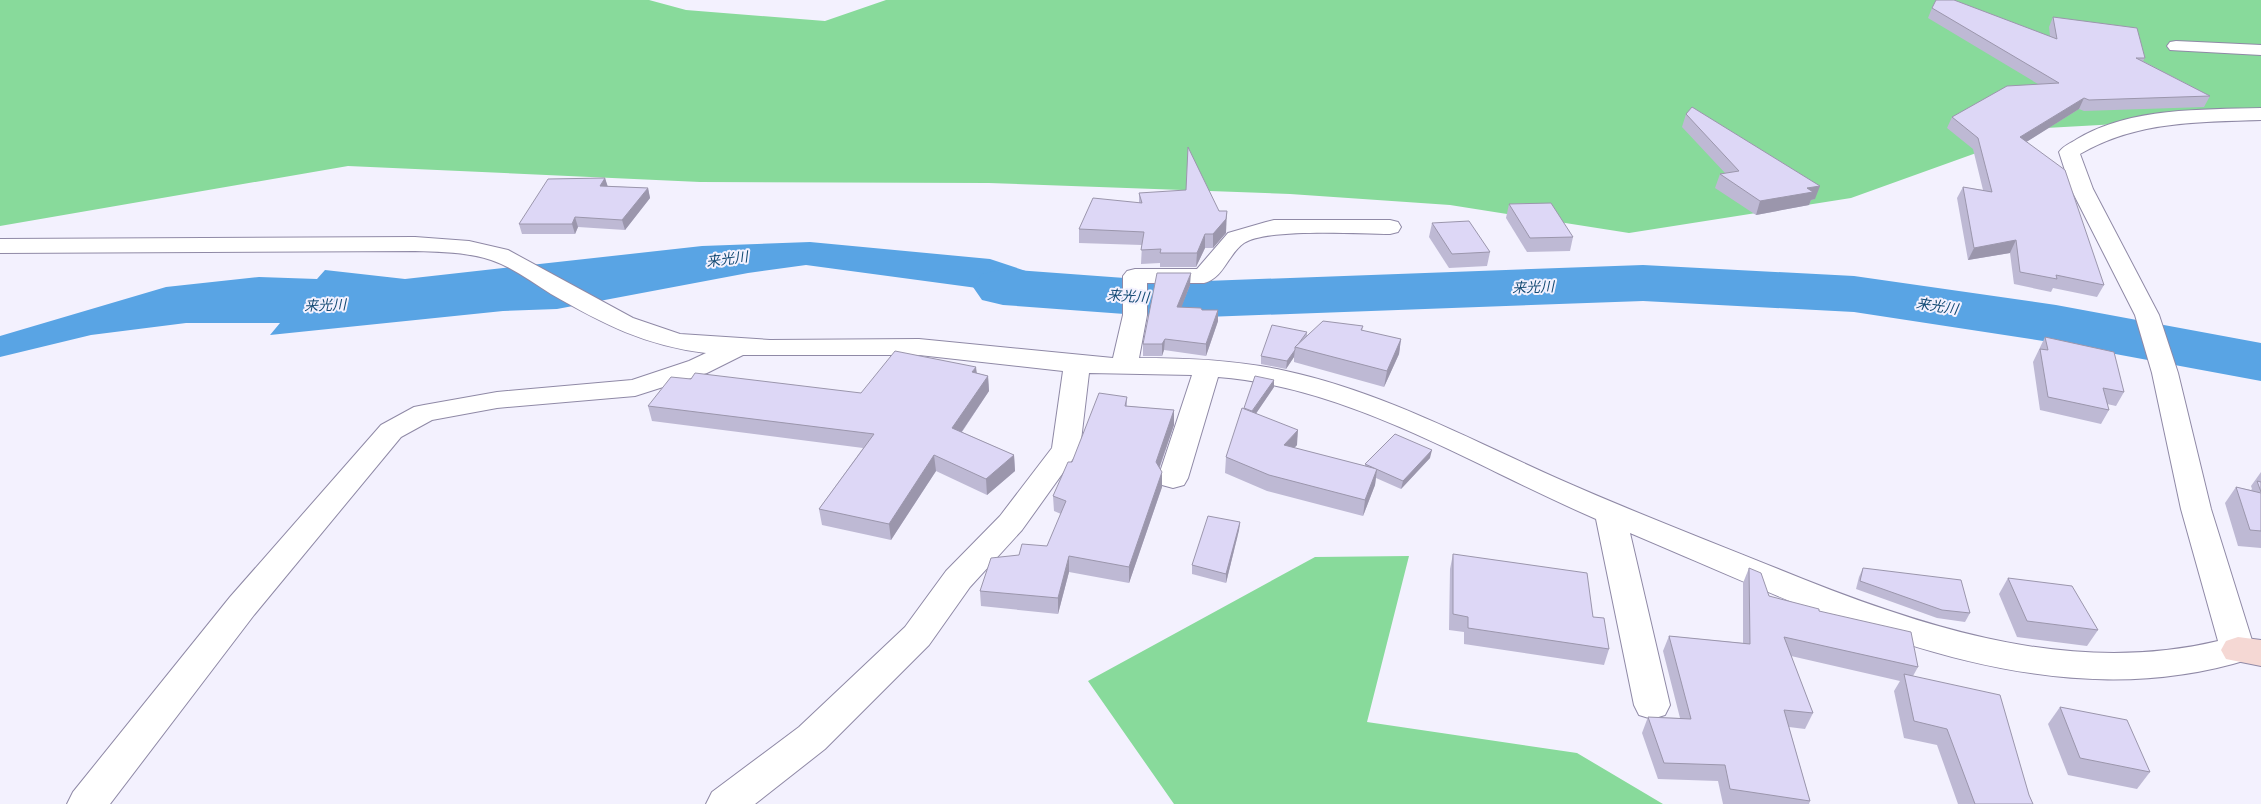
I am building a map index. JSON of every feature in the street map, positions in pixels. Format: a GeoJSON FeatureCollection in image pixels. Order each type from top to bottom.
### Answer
{"type":"FeatureCollection","features":[{"type":"Feature","properties":{"kind":"street"},"geometry":{"type":"LineString","coordinates":[[2176,46],[2261,50]]}},
{"type":"Feature","properties":{"kind":"street"},"geometry":{"type":"LineString","coordinates":[[0,246],[415,244],[453,246],[500,255],[614,318],[674,342],[737,348],[869,345],[958,348],[1040,361],[1207,368],[1269,375],[1319,387],[1434,432],[1610,512],[1838,606],[1938,640],[2002,654],[2064,664],[2139,666],[2210,658],[2250,651],[2196,509],[2165,373],[2147,315],[2082,188],[2069,152],[2096,135],[2125,125],[2190,117],[2261,114]]}},
{"type":"Feature","properties":{"kind":"street"},"geometry":{"type":"LineString","coordinates":[[1124,366],[1135,315],[1135,276],[1204,276],[1236,238],[1274,227],[1390,227]]}},
{"type":"Feature","properties":{"kind":"street"},"geometry":{"type":"LineString","coordinates":[[86,804],[242,606],[391,430],[424,413],[433,411],[497,400],[635,388],[698,367],[737,348]]}},
{"type":"Feature","properties":{"kind":"street"},"geometry":{"type":"LineString","coordinates":[[726,804],[812,738],[918,636],[958,579],[1011,523],[1066,449],[1077,364]]}},
{"type":"Feature","properties":{"kind":"street"},"geometry":{"type":"LineString","coordinates":[[1173,478],[1207,368]]}},
{"type":"Feature","properties":{"kind":"street"},"geometry":{"type":"LineString","coordinates":[[1610,512],[1652,705]]}},
{"type":"Feature","properties":{"kind":"green space"},"geometry":{"type":"Polygon","coordinates":[[[0,0],[649,0],[686,10],[825,21],[886,0],[2261,0],[2261,116],[2046,128],[1851,198],[1629,233],[1450,205],[1290,194],[989,183],[700,182],[348,166],[0,226],[0,0]]]}},
{"type":"Feature","properties":{"kind":"green space"},"geometry":{"type":"Polygon","coordinates":[[[1409,556],[1367,722],[1577,753],[1663,804],[1174,804],[1088,681],[1315,557],[1409,556]]]}},
{"type":"Feature","properties":{"kind":"water"},"geometry":{"type":"Polygon","coordinates":[[[810,242],[990,259],[1095,294],[1073,301],[806,265],[748,273],[557,309],[503,311],[270,335],[280,323],[186,323],[91,335],[0,357],[0,336],[166,287],[259,277],[317,279],[325,270],[405,279],[702,246],[810,242]]]}},
{"type":"Feature","properties":{"kind":"building"},"geometry":{"type":"Polygon","coordinates":[[[1936,0],[1954,0],[2057,39],[2053,17],[2137,28],[2145,58],[2136,58],[2210,96],[2089,100],[2084,98],[2020,137],[2065,170],[2104,285],[2056,275],[2057,279],[2020,272],[2016,240],[1974,248],[1963,187],[1992,192],[1978,138],[1952,117],[2007,86],[2059,83],[1932,8],[1936,0]]]}},
{"type":"Feature","properties":{"kind":"building"},"geometry":{"type":"Polygon","coordinates":[[[1692,107],[1820,186],[1807,188],[1813,192],[1760,201],[1720,174],[1739,171],[1686,114],[1692,107]]]}},
{"type":"Feature","properties":{"kind":"building"},"geometry":{"type":"Polygon","coordinates":[[[1188,147],[1219,211],[1227,211],[1226,219],[1213,234],[1205,234],[1197,253],[1160,253],[1161,249],[1141,250],[1144,232],[1079,229],[1093,198],[1142,203],[1139,193],[1186,190],[1188,147]]]}},
{"type":"Feature","properties":{"kind":"building"},"geometry":{"type":"Polygon","coordinates":[[[605,178],[600,186],[648,188],[622,220],[575,217],[572,224],[519,224],[548,179],[605,178]]]}},
{"type":"Feature","properties":{"kind":"building"},"geometry":{"type":"Polygon","coordinates":[[[1551,203],[1573,237],[1530,238],[1509,204],[1551,203]]]}},
{"type":"Feature","properties":{"kind":"building"},"geometry":{"type":"Polygon","coordinates":[[[1469,221],[1490,252],[1452,254],[1432,223],[1469,221]]]}},
{"type":"Feature","properties":{"kind":"building"},"geometry":{"type":"Polygon","coordinates":[[[1157,273],[1191,273],[1177,307],[1218,310],[1206,344],[1165,339],[1162,344],[1143,344],[1157,273]]]}},
{"type":"Feature","properties":{"kind":"building"},"geometry":{"type":"Polygon","coordinates":[[[1323,321],[1363,326],[1361,330],[1401,339],[1387,371],[1295,347],[1323,321]]]}},
{"type":"Feature","properties":{"kind":"building"},"geometry":{"type":"Polygon","coordinates":[[[1272,325],[1307,332],[1287,361],[1261,356],[1272,325]]]}},
{"type":"Feature","properties":{"kind":"building"},"geometry":{"type":"Polygon","coordinates":[[[2045,337],[2114,352],[2124,392],[2103,388],[2109,410],[2048,397],[2040,349],[2048,350],[2045,337]]]}},
{"type":"Feature","properties":{"kind":"building"},"geometry":{"type":"Polygon","coordinates":[[[895,351],[976,367],[972,372],[988,376],[952,428],[1014,455],[986,479],[934,455],[889,524],[819,509],[874,434],[648,406],[671,377],[691,379],[695,373],[861,393],[895,351]]]}},
{"type":"Feature","properties":{"kind":"building"},"geometry":{"type":"Polygon","coordinates":[[[1255,376],[1274,380],[1252,411],[1244,408],[1255,376]]]}},
{"type":"Feature","properties":{"kind":"building"},"geometry":{"type":"Polygon","coordinates":[[[1099,393],[1127,397],[1125,406],[1174,410],[1156,462],[1162,472],[1129,567],[1069,556],[1058,598],[980,591],[991,558],[1019,555],[1022,544],[1047,546],[1066,501],[1053,496],[1068,462],[1072,462],[1099,393]]]}},
{"type":"Feature","properties":{"kind":"building"},"geometry":{"type":"Polygon","coordinates":[[[1242,408],[1298,430],[1284,445],[1377,469],[1365,500],[1269,475],[1226,457],[1242,408]]]}},
{"type":"Feature","properties":{"kind":"building"},"geometry":{"type":"Polygon","coordinates":[[[1395,434],[1432,450],[1403,481],[1365,464],[1395,434]]]}},
{"type":"Feature","properties":{"kind":"building"},"geometry":{"type":"Polygon","coordinates":[[[2257,481],[2261,482],[2261,492],[2257,481]]]}},
{"type":"Feature","properties":{"kind":"building"},"geometry":{"type":"Polygon","coordinates":[[[2236,487],[2261,493],[2261,531],[2250,530],[2236,487]]]}},
{"type":"Feature","properties":{"kind":"building"},"geometry":{"type":"Polygon","coordinates":[[[1208,516],[1240,522],[1226,574],[1192,565],[1208,516]]]}},
{"type":"Feature","properties":{"kind":"building"},"geometry":{"type":"Polygon","coordinates":[[[1453,554],[1587,573],[1593,617],[1604,618],[1609,649],[1468,628],[1468,617],[1453,614],[1453,554]]]}},
{"type":"Feature","properties":{"kind":"building"},"geometry":{"type":"Polygon","coordinates":[[[1749,568],[1761,573],[1769,596],[1819,609],[1819,611],[1911,632],[1918,667],[1784,637],[1813,713],[1784,710],[1810,801],[1730,789],[1725,765],[1664,763],[1648,717],[1691,719],[1669,636],[1750,644],[1749,568]]]}},
{"type":"Feature","properties":{"kind":"building"},"geometry":{"type":"Polygon","coordinates":[[[1863,568],[1961,580],[1970,613],[1942,610],[1860,581],[1863,568]]]}},
{"type":"Feature","properties":{"kind":"building"},"geometry":{"type":"Polygon","coordinates":[[[2008,578],[2072,586],[2098,630],[2027,621],[2008,578]]]}},
{"type":"Feature","properties":{"kind":"building"},"geometry":{"type":"Polygon","coordinates":[[[1904,674],[2000,695],[2033,804],[1975,804],[1947,729],[1914,721],[1904,674]]]}},
{"type":"Feature","properties":{"kind":"building"},"geometry":{"type":"Polygon","coordinates":[[[2060,707],[2127,720],[2150,772],[2080,758],[2060,707]]]}},
{"type":"Feature","properties":{"kind":"waterway","name":"来光川"},"geometry":{"type":"LineString","coordinates":[[1003,287],[1179,300],[1643,283],[1854,294],[2056,324],[2261,362]]}}]}
